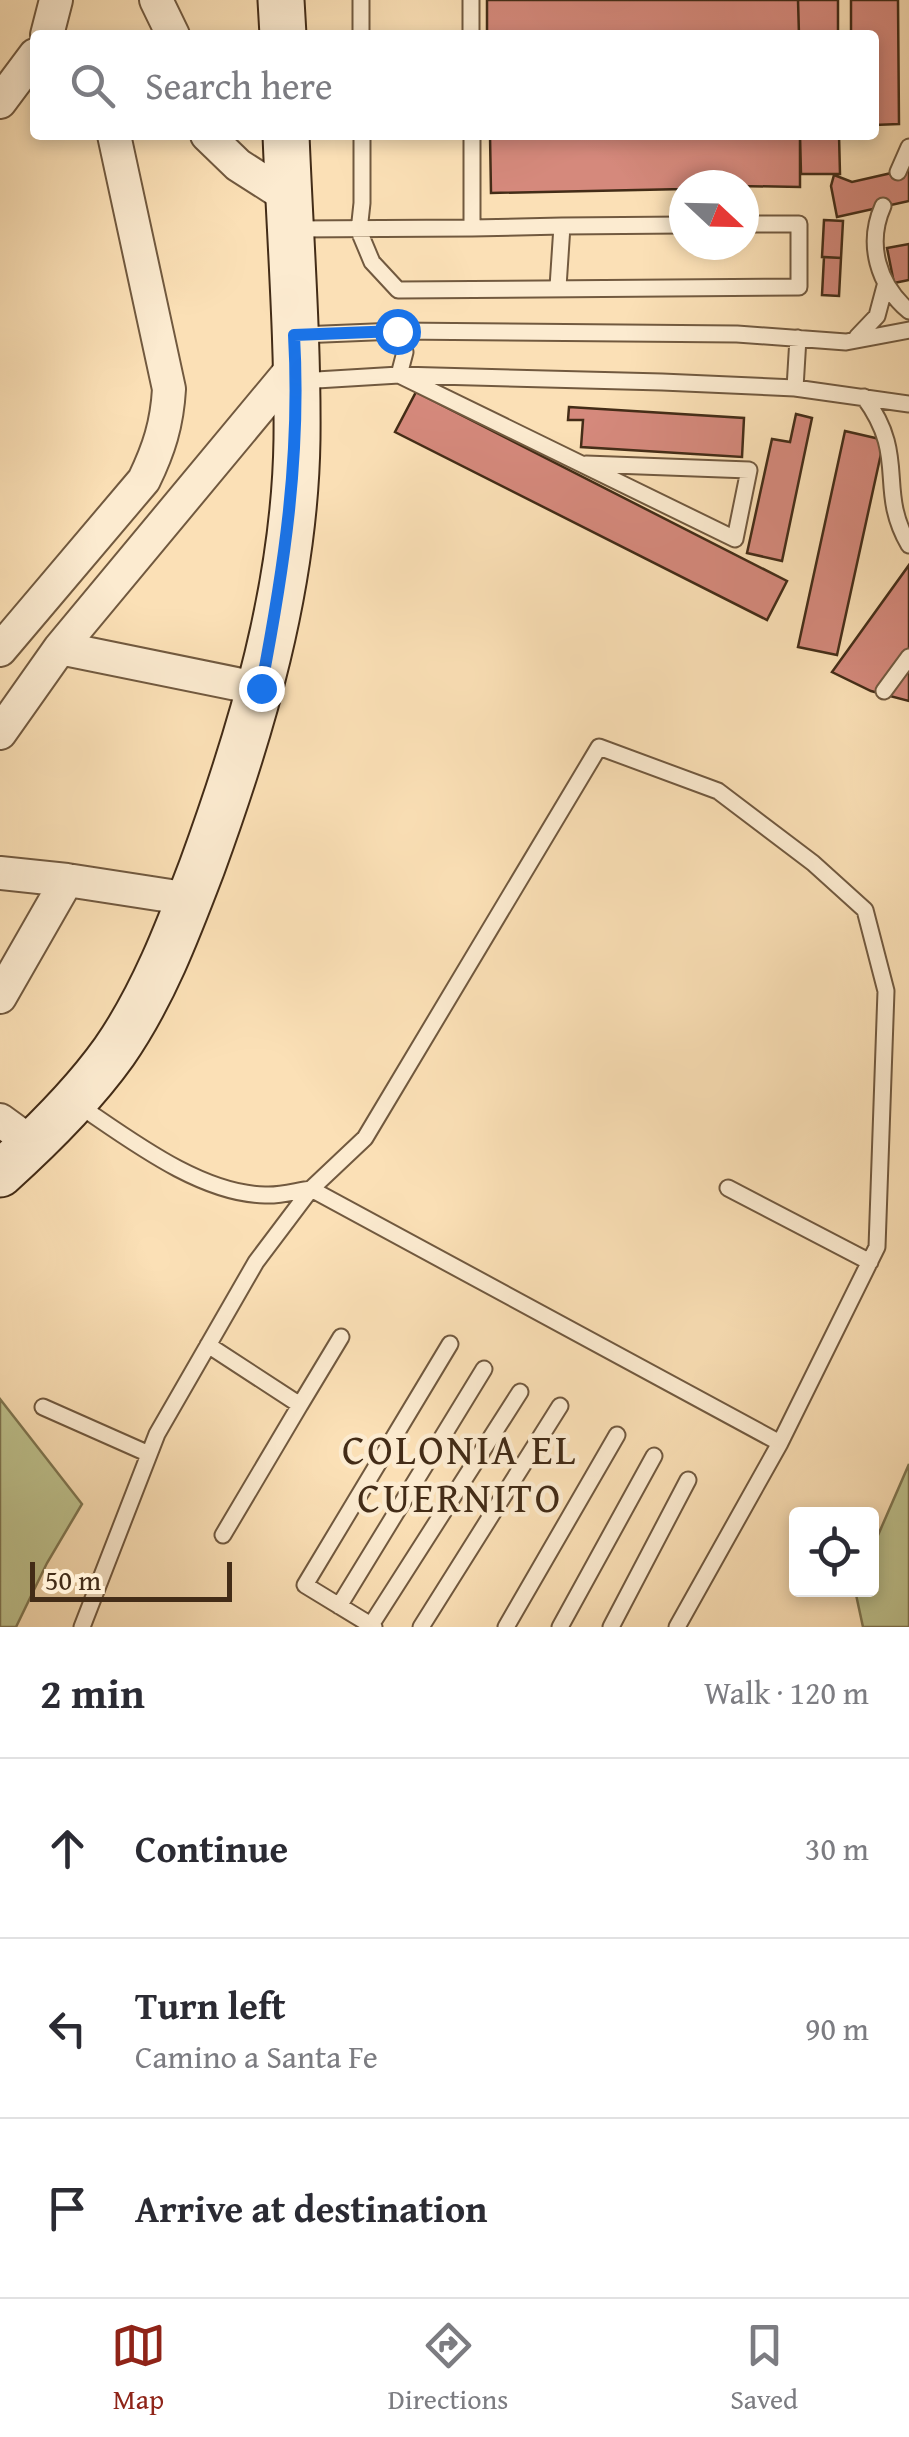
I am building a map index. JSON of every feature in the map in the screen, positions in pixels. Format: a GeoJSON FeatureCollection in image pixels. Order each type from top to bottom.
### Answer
{"type":"FeatureCollection","features":[{"type":"Feature","properties":{"kind":"main road"},"geometry":{"type":"LineString","coordinates":[[281,0],[282,30]]}},
{"type":"Feature","properties":{"kind":"main road"},"geometry":{"type":"LineString","coordinates":[[0,1174],[16,1132],[74,1101],[114,1052],[148,995],[190,899],[244,750],[261,688],[285,562],[297,442],[286,140]]}},
{"type":"Feature","properties":{"kind":"street"},"geometry":{"type":"LineString","coordinates":[[47,30],[56,0]]}},
{"type":"Feature","properties":{"kind":"street"},"geometry":{"type":"LineString","coordinates":[[156,0],[171,30]]}},
{"type":"Feature","properties":{"kind":"street"},"geometry":{"type":"LineString","coordinates":[[0,102],[30,62]]}},
{"type":"Feature","properties":{"kind":"street"},"geometry":{"type":"LineString","coordinates":[[0,650],[144,480],[168,419],[169,389],[115,140]]}},
{"type":"Feature","properties":{"kind":"street"},"geometry":{"type":"LineString","coordinates":[[212,140],[289,213]]}},
{"type":"Feature","properties":{"kind":"street"},"geometry":{"type":"LineString","coordinates":[[0,733],[60,648],[295,360]]}},
{"type":"Feature","properties":{"kind":"street"},"geometry":{"type":"LineString","coordinates":[[60,648],[261,688]]}},
{"type":"Feature","properties":{"kind":"street"},"geometry":{"type":"LineString","coordinates":[[0,874],[190,899]]}},
{"type":"Feature","properties":{"kind":"street"},"geometry":{"type":"LineString","coordinates":[[0,997],[67,880]]}},
{"type":"Feature","properties":{"kind":"lane"},"geometry":{"type":"LineString","coordinates":[[361,0],[361,30]]}},
{"type":"Feature","properties":{"kind":"lane"},"geometry":{"type":"LineString","coordinates":[[471,0],[471,30]]}},
{"type":"Feature","properties":{"kind":"lane"},"geometry":{"type":"LineString","coordinates":[[362,140],[359,231],[372,262],[398,290],[799,287],[799,224],[759,224]]}},
{"type":"Feature","properties":{"kind":"lane"},"geometry":{"type":"LineString","coordinates":[[472,140],[472,228]]}},
{"type":"Feature","properties":{"kind":"lane"},"geometry":{"type":"LineString","coordinates":[[898,172],[909,147]]}},
{"type":"Feature","properties":{"kind":"lane"},"geometry":{"type":"LineString","coordinates":[[882,206],[874,226],[877,257],[885,286],[909,311]]}},
{"type":"Feature","properties":{"kind":"lane"},"geometry":{"type":"LineString","coordinates":[[289,213],[359,231],[669,225]]}},
{"type":"Feature","properties":{"kind":"lane"},"geometry":{"type":"LineString","coordinates":[[558,287],[562,226]]}},
{"type":"Feature","properties":{"kind":"lane"},"geometry":{"type":"LineString","coordinates":[[854,339],[877,316],[885,286]]}},
{"type":"Feature","properties":{"kind":"lane"},"geometry":{"type":"LineString","coordinates":[[295,360],[397,331],[737,334],[846,342],[909,330]]}},
{"type":"Feature","properties":{"kind":"lane"},"geometry":{"type":"LineString","coordinates":[[397,331],[405,352],[399,375]]}},
{"type":"Feature","properties":{"kind":"lane"},"geometry":{"type":"LineString","coordinates":[[795,388],[798,338]]}},
{"type":"Feature","properties":{"kind":"lane"},"geometry":{"type":"LineString","coordinates":[[295,360],[399,375],[795,388],[909,404]]}},
{"type":"Feature","properties":{"kind":"lane"},"geometry":{"type":"LineString","coordinates":[[399,375],[735,538],[750,470],[586,464]]}},
{"type":"Feature","properties":{"kind":"lane"},"geometry":{"type":"LineString","coordinates":[[861,395],[889,418],[904,445],[907,473],[898,518],[909,545]]}},
{"type":"Feature","properties":{"kind":"lane"},"geometry":{"type":"LineString","coordinates":[[884,691],[909,657]]}},
{"type":"Feature","properties":{"kind":"lane"},"geometry":{"type":"LineString","coordinates":[[82,1627],[157,1434],[256,1262],[312,1189],[366,1138],[599,747],[718,791],[813,863],[865,910],[886,991],[877,1247],[780,1443],[677,1627]]}},
{"type":"Feature","properties":{"kind":"lane"},"geometry":{"type":"LineString","coordinates":[[74,1101],[145,1149],[217,1187],[264,1196],[312,1189],[780,1443]]}},
{"type":"Feature","properties":{"kind":"lane"},"geometry":{"type":"LineString","coordinates":[[728,1188],[870,1262]]}},
{"type":"Feature","properties":{"kind":"lane"},"geometry":{"type":"LineString","coordinates":[[223,1536],[340,1337]]}},
{"type":"Feature","properties":{"kind":"lane"},"geometry":{"type":"LineString","coordinates":[[450,1344],[305,1585],[373,1626],[520,1392]]}},
{"type":"Feature","properties":{"kind":"lane"},"geometry":{"type":"LineString","coordinates":[[208,1345],[300,1405]]}},
{"type":"Feature","properties":{"kind":"lane"},"geometry":{"type":"LineString","coordinates":[[339,1606],[484,1368]]}},
{"type":"Feature","properties":{"kind":"lane"},"geometry":{"type":"LineString","coordinates":[[421,1627],[560,1406]]}},
{"type":"Feature","properties":{"kind":"lane"},"geometry":{"type":"LineString","coordinates":[[43,1407],[149,1454]]}},
{"type":"Feature","properties":{"kind":"lane"},"geometry":{"type":"LineString","coordinates":[[506,1627],[617,1434]]}},
{"type":"Feature","properties":{"kind":"lane"},"geometry":{"type":"LineString","coordinates":[[560,1627],[654,1456]]}},
{"type":"Feature","properties":{"kind":"lane"},"geometry":{"type":"LineString","coordinates":[[611,1627],[688,1480]]}},
{"type":"Feature","properties":{"kind":"green space"},"geometry":{"type":"Polygon","coordinates":[[[0,1399],[82,1504],[16,1627],[0,1627],[0,1399]]]}},
{"type":"Feature","properties":{"kind":"green space"},"geometry":{"type":"Polygon","coordinates":[[[909,1464],[909,1627],[863,1627],[857,1597],[879,1597],[879,1533],[909,1464]]]}},
{"type":"Feature","properties":{"kind":"building"},"geometry":{"type":"Polygon","coordinates":[[[487,0],[798,0],[799,30],[487,30],[487,0]]]}},
{"type":"Feature","properties":{"kind":"building"},"geometry":{"type":"Polygon","coordinates":[[[798,0],[838,0],[838,30],[799,30],[798,0]]]}},
{"type":"Feature","properties":{"kind":"building"},"geometry":{"type":"Polygon","coordinates":[[[851,0],[898,0],[899,124],[879,125],[879,30],[851,30],[851,0]]]}},
{"type":"Feature","properties":{"kind":"building"},"geometry":{"type":"Polygon","coordinates":[[[490,140],[800,140],[800,187],[759,186],[759,170],[669,170],[669,189],[491,193],[490,140]]]}},
{"type":"Feature","properties":{"kind":"building"},"geometry":{"type":"Polygon","coordinates":[[[800,140],[839,140],[840,174],[801,174],[800,140]]]}},
{"type":"Feature","properties":{"kind":"building"},"geometry":{"type":"Polygon","coordinates":[[[909,161],[909,201],[837,217],[831,186],[834,175],[852,182],[900,171],[909,161]]]}},
{"type":"Feature","properties":{"kind":"building"},"geometry":{"type":"Polygon","coordinates":[[[824,220],[843,221],[841,258],[822,257],[824,220]]]}},
{"type":"Feature","properties":{"kind":"building"},"geometry":{"type":"Polygon","coordinates":[[[909,244],[909,280],[894,283],[887,248],[909,244]]]}},
{"type":"Feature","properties":{"kind":"building"},"geometry":{"type":"Polygon","coordinates":[[[824,257],[841,258],[839,296],[822,295],[824,257]]]}},
{"type":"Feature","properties":{"kind":"building"},"geometry":{"type":"Polygon","coordinates":[[[416,392],[787,581],[767,620],[395,432],[416,392]]]}},
{"type":"Feature","properties":{"kind":"building"},"geometry":{"type":"Polygon","coordinates":[[[569,407],[744,418],[742,457],[581,447],[583,420],[568,420],[569,407]]]}},
{"type":"Feature","properties":{"kind":"building"},"geometry":{"type":"Polygon","coordinates":[[[796,414],[812,418],[782,561],[747,553],[772,439],[790,442],[796,414]]]}},
{"type":"Feature","properties":{"kind":"building"},"geometry":{"type":"Polygon","coordinates":[[[845,431],[884,440],[837,655],[798,647],[845,431]]]}},
{"type":"Feature","properties":{"kind":"building"},"geometry":{"type":"Polygon","coordinates":[[[909,565],[909,701],[871,691],[832,672],[909,565]]]}},
{"type":"Feature","properties":{"kind":"district","name":"COLONIA EL CUERNITO"},"geometry":{"type":"Point","coordinates":[460,1473]}},
{"type":"Feature","properties":{"kind":"route"},"geometry":{"type":"LineString","coordinates":[[261,688],[285,562],[297,442],[294,335],[397,331]]}}]}
